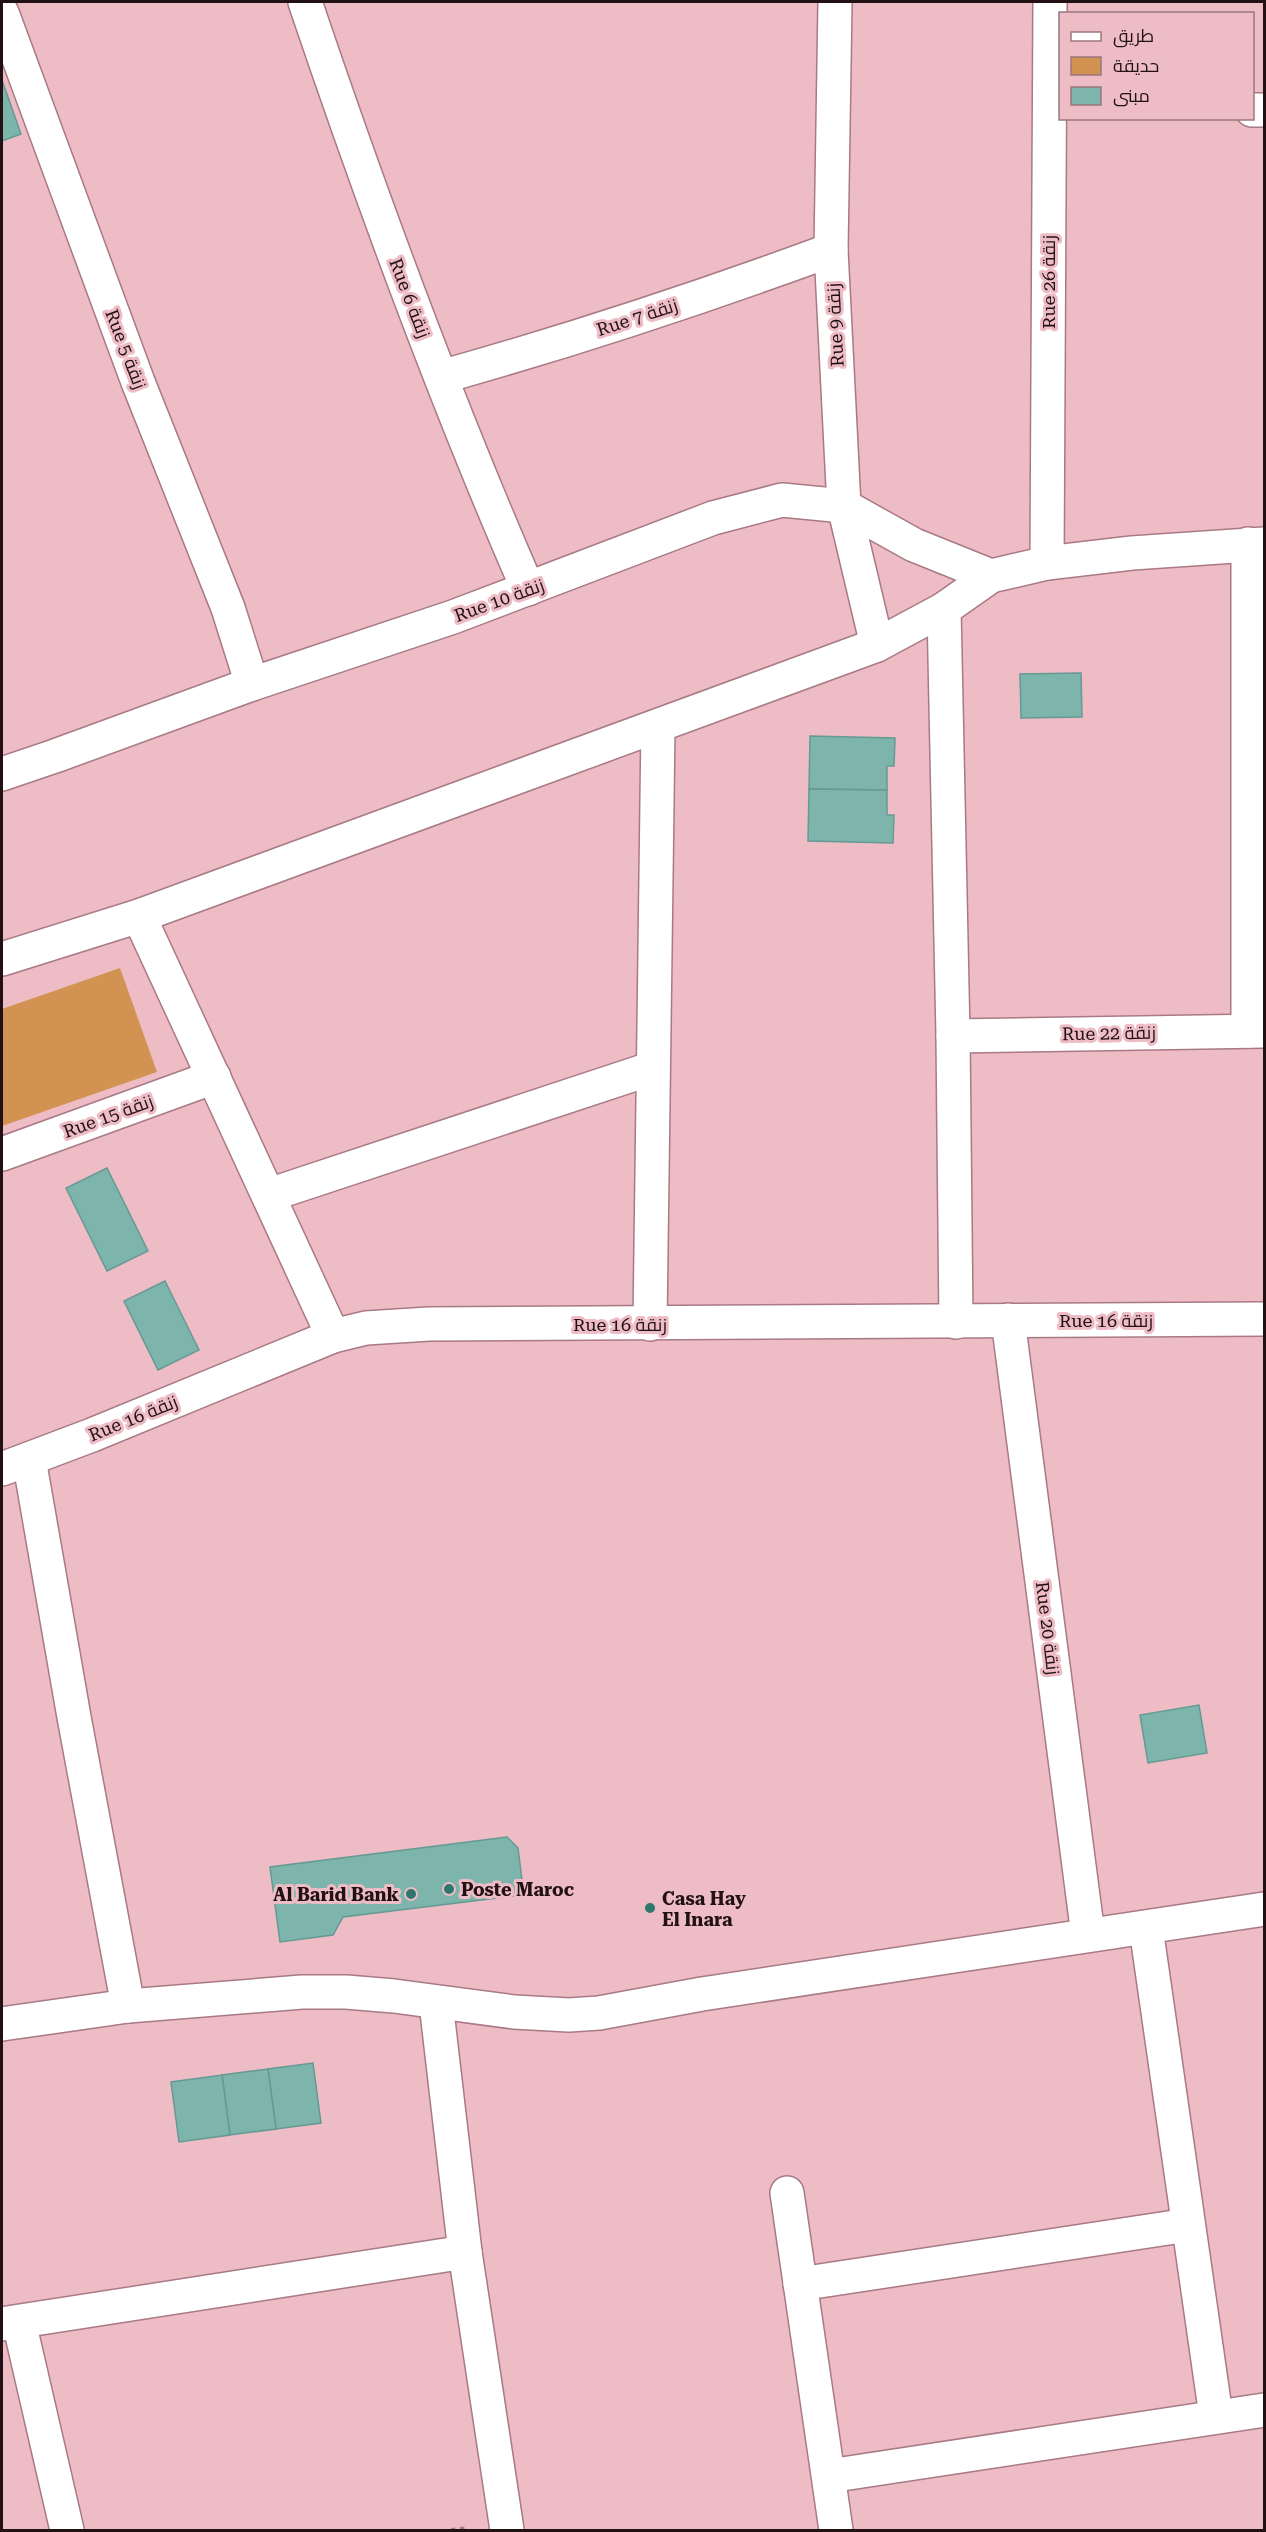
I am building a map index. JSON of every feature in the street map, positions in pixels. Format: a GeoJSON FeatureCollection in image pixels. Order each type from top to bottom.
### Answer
{"type":"FeatureCollection","features":[{"type":"Feature","properties":{"kind":"street","name":"Rue 6 زنقة"},"geometry":{"type":"LineString","coordinates":[[305,2],[366,183],[476,470],[528,589]]}},
{"type":"Feature","properties":{"kind":"street","name":"Rue 9 زنقة"},"geometry":{"type":"LineString","coordinates":[[835,2],[831,250],[844,506],[877,645]]}},
{"type":"Feature","properties":{"kind":"street","name":"Rue 26 زنقة"},"geometry":{"type":"LineString","coordinates":[[1047,563],[1050,2]]}},
{"type":"Feature","properties":{"kind":"street","name":"Rue 5 زنقة"},"geometry":{"type":"LineString","coordinates":[[2,13],[138,382],[228,608],[252,684]]}},
{"type":"Feature","properties":{"kind":"street","name":"Rue 7 زنقة"},"geometry":{"type":"LineString","coordinates":[[441,377],[584,334],[750,280],[831,250]]}},
{"type":"Feature","properties":{"kind":"street","name":"Rue 10 زنقة"},"geometry":{"type":"LineString","coordinates":[[2,774],[252,684],[453,617],[713,518],[748,507],[782,500],[844,506],[914,545],[991,576]]}},
{"type":"Feature","properties":{"kind":"street"},"geometry":{"type":"LineString","coordinates":[[2,959],[139,916],[877,645],[944,609],[991,576],[1047,563],[1132,553],[1256,544],[1256,1031]]}},
{"type":"Feature","properties":{"kind":"street"},"geometry":{"type":"LineString","coordinates":[[944,609],[953,1036],[956,1322]]}},
{"type":"Feature","properties":{"kind":"street"},"geometry":{"type":"LineString","coordinates":[[650,1324],[658,727]]}},
{"type":"Feature","properties":{"kind":"street"},"geometry":{"type":"LineString","coordinates":[[139,916],[170,977],[333,1336]]}},
{"type":"Feature","properties":{"kind":"street","name":"Rue 22 زنقة"},"geometry":{"type":"LineString","coordinates":[[953,1036],[1256,1031]]}},
{"type":"Feature","properties":{"kind":"street"},"geometry":{"type":"LineString","coordinates":[[269,1195],[653,1068]]}},
{"type":"Feature","properties":{"kind":"street","name":"Rue 15 زنقة"},"geometry":{"type":"LineString","coordinates":[[2,1154],[214,1077]]}},
{"type":"Feature","properties":{"kind":"street","name":"Rue 16 زنقة"},"geometry":{"type":"LineString","coordinates":[[15,1464],[92,1436],[333,1336],[366,1328],[429,1324],[1264,1319]]}},
{"type":"Feature","properties":{"kind":"street","name":"Rue 20 زنقة"},"geometry":{"type":"LineString","coordinates":[[1008,1320],[1088,1935]]}},
{"type":"Feature","properties":{"kind":"street"},"geometry":{"type":"LineString","coordinates":[[15,1464],[72,1706],[128,2006]]}},
{"type":"Feature","properties":{"kind":"street"},"geometry":{"type":"LineString","coordinates":[[2,2024],[128,2006],[302,1992],[356,1993],[514,2012],[569,2015],[599,2013],[702,1994],[1264,1909]]}},
{"type":"Feature","properties":{"kind":"street"},"geometry":{"type":"LineString","coordinates":[[1146,1928],[1216,2416]]}},
{"type":"Feature","properties":{"kind":"street"},"geometry":{"type":"LineString","coordinates":[[436,2003],[465,2252],[507,2530]]}},
{"type":"Feature","properties":{"kind":"street"},"geometry":{"type":"LineString","coordinates":[[787,2193],[836,2530]]}},
{"type":"Feature","properties":{"kind":"street"},"geometry":{"type":"LineString","coordinates":[[800,2283],[1188,2225]]}},
{"type":"Feature","properties":{"kind":"street"},"geometry":{"type":"LineString","coordinates":[[67,2530],[10,2323],[465,2252]]}},
{"type":"Feature","properties":{"kind":"street"},"geometry":{"type":"LineString","coordinates":[[829,2476],[1264,2410]]}},
{"type":"Feature","properties":{"kind":"green space"},"geometry":{"type":"Polygon","coordinates":[[[120,968],[157,1072],[2,1126],[2,1009],[120,968]]]}},
{"type":"Feature","properties":{"kind":"building"},"geometry":{"type":"Polygon","coordinates":[[[2,80],[21,134],[2,141],[2,80]]]}},
{"type":"Feature","properties":{"kind":"building"},"geometry":{"type":"Polygon","coordinates":[[[1081,673],[1082,717],[1021,718],[1020,674],[1081,673]]]}},
{"type":"Feature","properties":{"kind":"building"},"geometry":{"type":"Polygon","coordinates":[[[810,736],[895,738],[894,766],[887,766],[887,790],[809,789],[810,736]]]}},
{"type":"Feature","properties":{"kind":"building"},"geometry":{"type":"Polygon","coordinates":[[[809,789],[887,790],[887,815],[894,815],[893,843],[808,841],[809,789]]]}},
{"type":"Feature","properties":{"kind":"building"},"geometry":{"type":"Polygon","coordinates":[[[107,1168],[148,1251],[107,1271],[66,1188],[107,1168]]]}},
{"type":"Feature","properties":{"kind":"building"},"geometry":{"type":"Polygon","coordinates":[[[165,1281],[199,1350],[158,1370],[124,1301],[165,1281]]]}},
{"type":"Feature","properties":{"kind":"building"},"geometry":{"type":"Polygon","coordinates":[[[1199,1705],[1207,1753],[1148,1763],[1140,1715],[1199,1705]]]}},
{"type":"Feature","properties":{"kind":"building"},"geometry":{"type":"Polygon","coordinates":[[[507,1837],[518,1848],[522,1880],[514,1896],[343,1917],[333,1935],[280,1942],[270,1867],[507,1837]]]}},
{"type":"Feature","properties":{"kind":"building"},"geometry":{"type":"Polygon","coordinates":[[[313,2063],[321,2123],[276,2129],[268,2069],[313,2063]]]}},
{"type":"Feature","properties":{"kind":"building"},"geometry":{"type":"Polygon","coordinates":[[[268,2069],[276,2129],[230,2135],[222,2075],[268,2069]]]}},
{"type":"Feature","properties":{"kind":"building"},"geometry":{"type":"Polygon","coordinates":[[[222,2075],[230,2135],[179,2142],[171,2082],[222,2075]]]}},
{"type":"Feature","properties":{"kind":"place","name":"Poste Maroc"},"geometry":{"type":"Point","coordinates":[449,1889]}},
{"type":"Feature","properties":{"kind":"place","name":"Al Barid Bank"},"geometry":{"type":"Point","coordinates":[411,1894]}},
{"type":"Feature","properties":{"kind":"place","name":"Casa Hay El Inara"},"geometry":{"type":"Point","coordinates":[650,1908]}}]}
